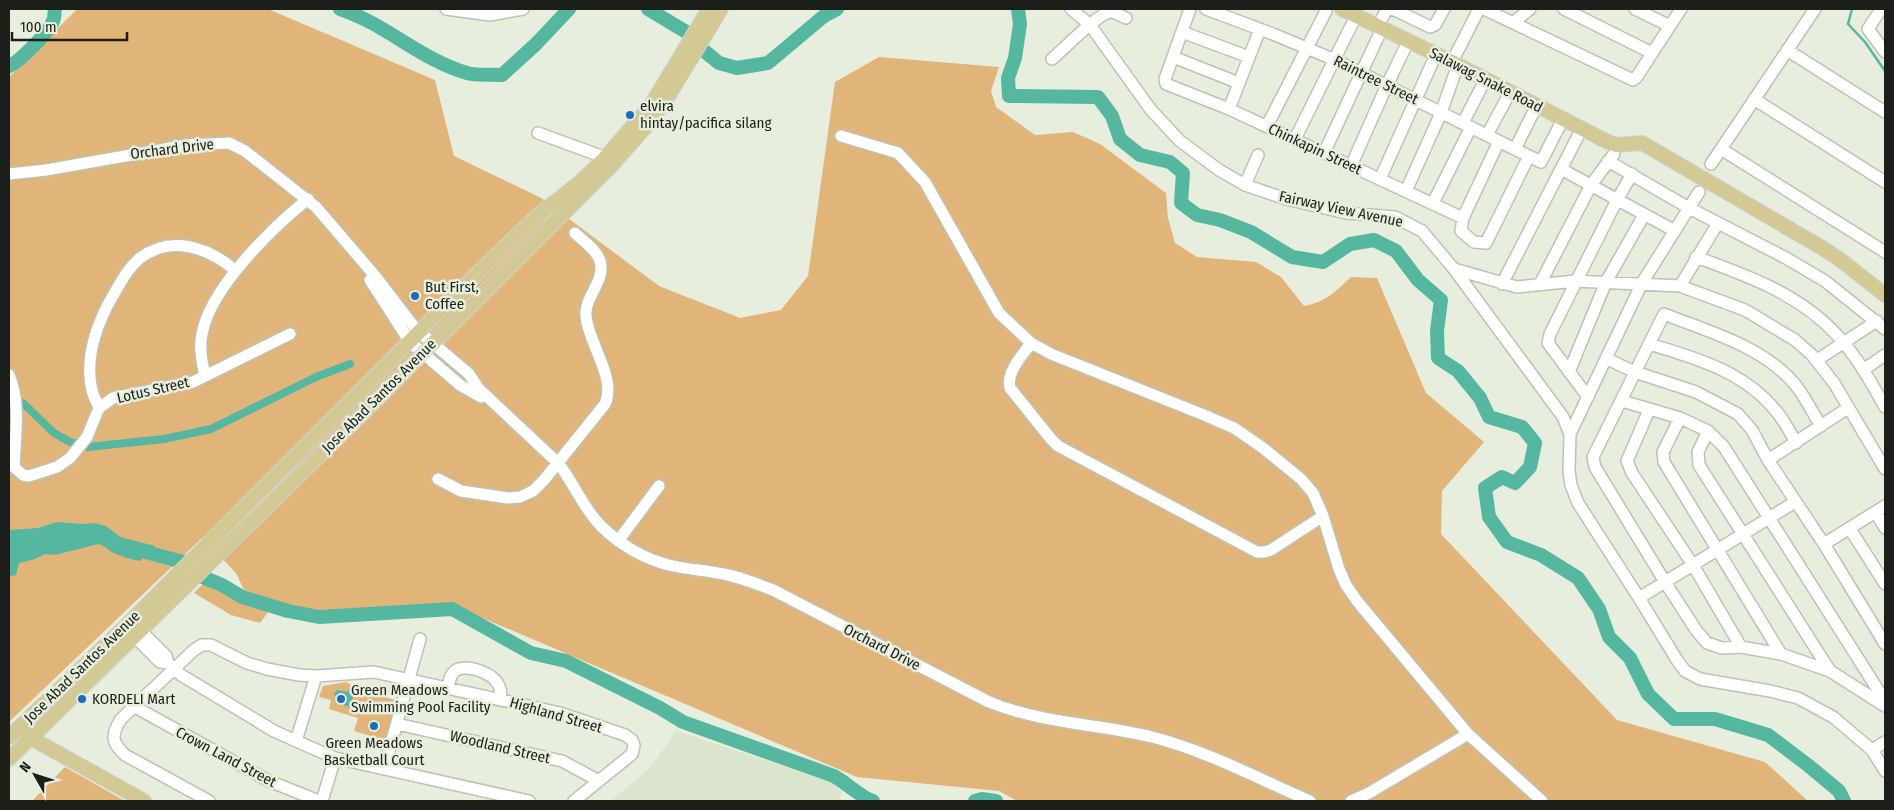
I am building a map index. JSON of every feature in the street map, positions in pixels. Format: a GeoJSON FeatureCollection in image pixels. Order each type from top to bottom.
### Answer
{"type":"FeatureCollection","features":[{"type":"Feature","properties":{"kind":"main road","name":"Jose Abad Santos Avenue"},"geometry":{"type":"LineString","coordinates":[[9,759],[133,629],[176,575],[415,337],[537,216],[608,162],[650,122],[683,64],[709,9]]}},
{"type":"Feature","properties":{"kind":"main road","name":"Jose Abad Santos Avenue"},"geometry":{"type":"LineString","coordinates":[[683,64],[721,9]]}},
{"type":"Feature","properties":{"kind":"main road","name":"Salawag Snake Road"},"geometry":{"type":"LineString","coordinates":[[1347,13],[1378,31],[1608,142],[1616,145],[1642,143],[1790,228],[1838,258],[1885,295]]}},
{"type":"Feature","properties":{"kind":"main road","name":"Salawag Snake Road"},"geometry":{"type":"LineString","coordinates":[[1631,145],[1815,253],[1885,305]]}},
{"type":"Feature","properties":{"kind":"main road","name":"Jose Abad Santos Avenue"},"geometry":{"type":"LineString","coordinates":[[9,737],[133,629],[187,585],[565,214],[608,162]]}},
{"type":"Feature","properties":{"kind":"main road"},"geometry":{"type":"LineString","coordinates":[[20,726],[31,738],[144,801]]}},
{"type":"Feature","properties":{"kind":"street"},"geometry":{"type":"LineString","coordinates":[[446,9],[490,15],[523,9]]}},
{"type":"Feature","properties":{"kind":"street","name":"Fairway View Avenue"},"geometry":{"type":"LineString","coordinates":[[1071,9],[1090,25],[1151,110],[1180,141],[1219,170],[1246,185],[1286,199],[1346,213],[1395,217],[1422,231],[1454,269],[1563,417],[1570,434]]}},
{"type":"Feature","properties":{"kind":"street"},"geometry":{"type":"LineString","coordinates":[[1190,9],[1172,58],[1239,83]]}},
{"type":"Feature","properties":{"kind":"street","name":"Raintree Street"},"geometry":{"type":"LineString","coordinates":[[1206,9],[1335,60],[1541,162],[1560,125]]}},
{"type":"Feature","properties":{"kind":"street"},"geometry":{"type":"LineString","coordinates":[[1324,153],[1362,73],[1388,9],[1395,10],[1430,27],[1435,25],[1444,9]]}},
{"type":"Feature","properties":{"kind":"street"},"geometry":{"type":"LineString","coordinates":[[1406,191],[1440,112],[1454,67],[1479,9]]}},
{"type":"Feature","properties":{"kind":"street"},"geometry":{"type":"LineString","coordinates":[[1484,9],[1633,80],[1681,9]]}},
{"type":"Feature","properties":{"kind":"street"},"geometry":{"type":"LineString","coordinates":[[1514,22],[1530,9]]}},
{"type":"Feature","properties":{"kind":"street"},"geometry":{"type":"LineString","coordinates":[[1564,9],[1652,53]]}},
{"type":"Feature","properties":{"kind":"street"},"geometry":{"type":"LineString","coordinates":[[1635,9],[1670,26]]}},
{"type":"Feature","properties":{"kind":"street"},"geometry":{"type":"LineString","coordinates":[[1711,164],[1815,9]]}},
{"type":"Feature","properties":{"kind":"street"},"geometry":{"type":"LineString","coordinates":[[1882,9],[1868,29],[1885,52]]}},
{"type":"Feature","properties":{"kind":"street"},"geometry":{"type":"LineString","coordinates":[[1267,126],[1326,11]]}},
{"type":"Feature","properties":{"kind":"street"},"geometry":{"type":"LineString","coordinates":[[1052,59],[1105,14],[1112,12],[1126,18]]}},
{"type":"Feature","properties":{"kind":"street"},"geometry":{"type":"LineString","coordinates":[[1295,139],[1335,60],[1347,13]]}},
{"type":"Feature","properties":{"kind":"street"},"geometry":{"type":"LineString","coordinates":[[1229,108],[1260,29]]}},
{"type":"Feature","properties":{"kind":"street"},"geometry":{"type":"LineString","coordinates":[[1182,32],[1249,57]]}},
{"type":"Feature","properties":{"kind":"street"},"geometry":{"type":"LineString","coordinates":[[1351,166],[1405,48]]}},
{"type":"Feature","properties":{"kind":"street"},"geometry":{"type":"LineString","coordinates":[[1787,50],[1885,112]]}},
{"type":"Feature","properties":{"kind":"street","name":"Chinkapin Street"},"geometry":{"type":"LineString","coordinates":[[1172,58],[1165,79],[1166,84],[1229,108],[1463,218]]}},
{"type":"Feature","properties":{"kind":"street"},"geometry":{"type":"LineString","coordinates":[[1380,179],[1433,61]]}},
{"type":"Feature","properties":{"kind":"street"},"geometry":{"type":"LineString","coordinates":[[1432,203],[1467,125],[1482,86]]}},
{"type":"Feature","properties":{"kind":"street"},"geometry":{"type":"LineString","coordinates":[[1487,135],[1507,98]]}},
{"type":"Feature","properties":{"kind":"street"},"geometry":{"type":"LineString","coordinates":[[1754,99],[1885,182]]}},
{"type":"Feature","properties":{"kind":"street"},"geometry":{"type":"LineString","coordinates":[[1516,150],[1534,111]]}},
{"type":"Feature","properties":{"kind":"street"},"geometry":{"type":"LineString","coordinates":[[538,133],[608,162]]}},
{"type":"Feature","properties":{"kind":"street"},"geometry":{"type":"LineString","coordinates":[[841,136],[898,153],[925,182],[999,313],[1031,343],[1051,354],[1234,428],[1263,448],[1301,479],[1313,494],[1323,516],[1339,569],[1346,585],[1357,601],[1468,734],[1542,801]]}},
{"type":"Feature","properties":{"kind":"street"},"geometry":{"type":"LineString","coordinates":[[1502,284],[1578,136]]}},
{"type":"Feature","properties":{"kind":"street"},"geometry":{"type":"LineString","coordinates":[[1499,141],[1463,218],[1461,231],[1474,242],[1486,243],[1529,156]]}},
{"type":"Feature","properties":{"kind":"street","name":"Orchard Drive"},"geometry":{"type":"LineString","coordinates":[[9,174],[46,170],[188,145],[228,143],[245,151],[312,203],[415,337],[422,354],[460,385],[476,393],[505,414]]}},
{"type":"Feature","properties":{"kind":"street"},"geometry":{"type":"LineString","coordinates":[[1721,149],[1885,252]]}},
{"type":"Feature","properties":{"kind":"street"},"geometry":{"type":"LineString","coordinates":[[1246,185],[1258,155]]}},
{"type":"Feature","properties":{"kind":"street"},"geometry":{"type":"LineString","coordinates":[[1540,284],[1591,186],[1611,157],[1632,174],[1689,208],[1825,281],[1881,325],[1843,343],[1817,360]]}},
{"type":"Feature","properties":{"kind":"street"},"geometry":{"type":"LineString","coordinates":[[1561,169],[1675,231]]}},
{"type":"Feature","properties":{"kind":"street"},"geometry":{"type":"LineString","coordinates":[[1588,397],[1548,343],[1550,334],[1575,281],[1632,174]]}},
{"type":"Feature","properties":{"kind":"street"},"geometry":{"type":"LineString","coordinates":[[1699,192],[1642,283],[1570,434],[1569,472],[1571,486],[1578,503],[1676,660],[1685,671],[1700,679],[1798,698],[1833,717],[1872,750],[1885,771]]}},
{"type":"Feature","properties":{"kind":"street"},"geometry":{"type":"LineString","coordinates":[[206,376],[200,342],[202,331],[213,306],[235,270],[260,243],[312,203]]}},
{"type":"Feature","properties":{"kind":"street"},"geometry":{"type":"LineString","coordinates":[[1569,372],[1606,282],[1644,214]]}},
{"type":"Feature","properties":{"kind":"street"},"geometry":{"type":"LineString","coordinates":[[1680,286],[1718,223]]}},
{"type":"Feature","properties":{"kind":"street"},"geometry":{"type":"LineString","coordinates":[[438,479],[462,492],[508,498],[520,497],[533,491],[598,414],[609,396],[607,383],[586,314],[600,275],[600,260],[575,233]]}},
{"type":"Feature","properties":{"kind":"street"},"geometry":{"type":"LineString","coordinates":[[99,408],[92,391],[90,369],[93,346],[109,302],[129,270],[140,259],[164,247],[187,246],[220,257],[235,270]]}},
{"type":"Feature","properties":{"kind":"street"},"geometry":{"type":"LineString","coordinates":[[1696,257],[1754,279],[1793,299],[1819,317],[1843,343],[1882,394],[1885,407]]}},
{"type":"Feature","properties":{"kind":"street"},"geometry":{"type":"LineString","coordinates":[[1454,269],[1517,287],[1575,281],[1680,286],[1745,310],[1795,340],[1817,360],[1834,384],[1885,469]]}},
{"type":"Feature","properties":{"kind":"street"},"geometry":{"type":"LineString","coordinates":[[1821,426],[1797,386],[1755,352],[1664,314],[1593,457],[1595,467],[1665,582],[1696,630],[1708,643],[1722,648],[1742,647],[1781,654],[1830,671],[1885,706]]}},
{"type":"Feature","properties":{"kind":"street","name":"Lotus Street"},"geometry":{"type":"LineString","coordinates":[[9,375],[12,382],[15,409],[14,467],[23,476],[29,476],[57,467],[70,458],[87,437],[99,408],[113,398],[193,382],[290,334]]}},
{"type":"Feature","properties":{"kind":"street","name":"Orchard Drive"},"geometry":{"type":"LineString","coordinates":[[415,337],[432,343],[469,374],[479,389],[558,463],[590,514],[601,526],[618,541],[650,559],[669,565],[748,580],[773,590],[989,702],[1010,711],[1121,730],[1184,747],[1310,801]]}},
{"type":"Feature","properties":{"kind":"street"},"geometry":{"type":"LineString","coordinates":[[1031,343],[1013,369],[1009,382],[1010,388],[1058,446],[1257,552],[1271,550],[1323,516]]}},
{"type":"Feature","properties":{"kind":"street"},"geometry":{"type":"LineString","coordinates":[[1649,344],[1704,360],[1749,385],[1776,411],[1796,443]]}},
{"type":"Feature","properties":{"kind":"street"},"geometry":{"type":"LineString","coordinates":[[1864,370],[1885,355]]}},
{"type":"Feature","properties":{"kind":"street"},"geometry":{"type":"LineString","coordinates":[[1607,359],[1635,372],[1696,392],[1738,414],[1752,430],[1768,460],[1824,544],[1885,644]]}},
{"type":"Feature","properties":{"kind":"street"},"geometry":{"type":"LineString","coordinates":[[1622,401],[1680,418],[1708,431],[1724,447],[1885,701]]}},
{"type":"Feature","properties":{"kind":"street"},"geometry":{"type":"LineString","coordinates":[[1768,460],[1848,408]]}},
{"type":"Feature","properties":{"kind":"street"},"geometry":{"type":"LineString","coordinates":[[1649,410],[1627,461],[1632,473],[1693,565],[1742,647]]}},
{"type":"Feature","properties":{"kind":"street"},"geometry":{"type":"LineString","coordinates":[[1680,418],[1663,452],[1664,462],[1781,654]]}},
{"type":"Feature","properties":{"kind":"street"},"geometry":{"type":"LineString","coordinates":[[1708,431],[1698,452],[1699,465],[1830,671]]}},
{"type":"Feature","properties":{"kind":"street"},"geometry":{"type":"LineString","coordinates":[[618,541],[659,486]]}},
{"type":"Feature","properties":{"kind":"street"},"geometry":{"type":"LineString","coordinates":[[1639,598],[1795,502]]}},
{"type":"Feature","properties":{"kind":"street"},"geometry":{"type":"LineString","coordinates":[[1824,544],[1881,510],[1885,528]]}},
{"type":"Feature","properties":{"kind":"street"},"geometry":{"type":"LineString","coordinates":[[1850,529],[1885,584]]}},
{"type":"Feature","properties":{"kind":"street"},"geometry":{"type":"LineString","coordinates":[[133,629],[160,662],[171,666],[274,730],[296,741],[336,758],[529,801]]}},
{"type":"Feature","properties":{"kind":"street"},"geometry":{"type":"LineString","coordinates":[[384,769],[420,639]]}},
{"type":"Feature","properties":{"kind":"street","name":"Highland Street"},"geometry":{"type":"LineString","coordinates":[[171,666],[202,645],[210,645],[247,663],[267,669],[316,676],[374,672],[560,713],[625,735],[632,740],[634,745],[632,754],[599,781]]}},
{"type":"Feature","properties":{"kind":"street"},"geometry":{"type":"LineString","coordinates":[[171,666],[135,707],[121,719],[115,729],[114,739],[117,747],[126,755],[210,801]]}},
{"type":"Feature","properties":{"kind":"street"},"geometry":{"type":"LineString","coordinates":[[448,688],[452,674],[456,670],[477,670],[499,684],[500,699]]}},
{"type":"Feature","properties":{"kind":"street"},"geometry":{"type":"LineString","coordinates":[[296,741],[316,676]]}},
{"type":"Feature","properties":{"kind":"street","name":"Crown Land Street"},"geometry":{"type":"LineString","coordinates":[[135,707],[269,781],[320,801]]}},
{"type":"Feature","properties":{"kind":"street","name":"Woodland Street"},"geometry":{"type":"LineString","coordinates":[[397,724],[562,761],[599,781]]}},
{"type":"Feature","properties":{"kind":"street"},"geometry":{"type":"LineString","coordinates":[[1351,801],[1368,793],[1468,734]]}},
{"type":"Feature","properties":{"kind":"street"},"geometry":{"type":"LineString","coordinates":[[1872,750],[1885,742]]}},
{"type":"Feature","properties":{"kind":"street"},"geometry":{"type":"LineString","coordinates":[[320,801],[336,758]]}},
{"type":"Feature","properties":{"kind":"street"},"geometry":{"type":"LineString","coordinates":[[574,801],[599,781]]}},
{"type":"Feature","properties":{"kind":"shaded area"},"geometry":{"type":"Polygon","coordinates":[[[77,9],[268,9],[435,80],[454,156],[541,198],[659,286],[740,318],[781,310],[808,276],[835,82],[879,57],[999,67],[991,91],[996,107],[1035,135],[1073,132],[1100,144],[1166,193],[1168,218],[1175,243],[1197,257],[1256,262],[1281,277],[1304,306],[1324,299],[1335,292],[1351,277],[1377,278],[1426,393],[1484,442],[1442,491],[1441,534],[1617,720],[1765,762],[1808,801],[1017,801],[999,791],[857,777],[452,605],[317,611],[278,603],[244,590],[236,573],[202,538],[9,722],[9,77],[77,9]]]}},
{"type":"Feature","properties":{"kind":"shaded area"},"geometry":{"type":"Polygon","coordinates":[[[205,582],[270,610],[260,623],[231,615],[194,593],[205,582]]]}},
{"type":"Feature","properties":{"kind":"shaded area"},"geometry":{"type":"Polygon","coordinates":[[[346,682],[360,690],[399,701],[387,741],[354,731],[358,718],[329,709],[331,700],[319,697],[323,686],[346,682]]]}},
{"type":"Feature","properties":{"kind":"shaded area"},"geometry":{"type":"Polygon","coordinates":[[[676,731],[830,781],[842,792],[840,801],[611,801],[651,767],[676,731]]]}},
{"type":"Feature","properties":{"kind":"shaded area"},"geometry":{"type":"Polygon","coordinates":[[[65,767],[125,801],[32,801],[65,767]]]}},
{"type":"Feature","properties":{"kind":"water"},"geometry":{"type":"Polygon","coordinates":[[[57,522],[94,523],[106,526],[120,537],[155,546],[140,561],[126,558],[98,544],[55,555],[45,554],[19,563],[16,575],[9,577],[9,530],[38,528],[57,522]]]}},
{"type":"Feature","properties":{"kind":"water"},"geometry":{"type":"Polygon","coordinates":[[[349,688],[355,690],[350,707],[344,705],[345,702],[341,701],[340,696],[336,697],[334,694],[337,690],[348,692],[349,688]]]}},
{"type":"Feature","properties":{"kind":"waterway"},"geometry":{"type":"LineString","coordinates":[[9,66],[26,53],[51,26],[54,20],[55,9]]}},
{"type":"Feature","properties":{"kind":"waterway"},"geometry":{"type":"LineString","coordinates":[[340,9],[373,24],[434,60],[471,74],[480,75],[502,75],[536,44],[569,9]]}},
{"type":"Feature","properties":{"kind":"waterway"},"geometry":{"type":"LineString","coordinates":[[648,9],[688,33],[703,50],[719,63],[737,68],[768,63],[824,16],[837,9]]}},
{"type":"Feature","properties":{"kind":"waterway"},"geometry":{"type":"LineString","coordinates":[[1018,9],[1020,24],[1015,58],[1008,78],[1009,96],[1098,97],[1112,116],[1120,139],[1140,155],[1170,162],[1183,173],[1181,203],[1197,215],[1220,220],[1251,232],[1292,257],[1323,262],[1350,244],[1374,240],[1396,251],[1418,280],[1441,300],[1437,331],[1438,358],[1458,371],[1480,398],[1489,417],[1522,427],[1535,443],[1530,467],[1515,483],[1502,477],[1485,488],[1489,517],[1507,542],[1541,555],[1578,578],[1599,609],[1609,637],[1630,658],[1648,694],[1674,719],[1715,719],[1768,735],[1839,791],[1844,801]]}},
{"type":"Feature","properties":{"kind":"waterway"},"geometry":{"type":"LineString","coordinates":[[1852,9],[1848,24],[1865,42],[1885,71]]}},
{"type":"Feature","properties":{"kind":"waterway"},"geometry":{"type":"LineString","coordinates":[[9,403],[23,403],[54,433],[70,442],[88,447],[164,439],[211,429],[316,377],[350,364]]}},
{"type":"Feature","properties":{"kind":"waterway"},"geometry":{"type":"LineString","coordinates":[[131,548],[183,562],[200,576],[222,585],[242,597],[288,611],[319,617],[452,609],[531,653],[566,661],[660,708],[683,722],[834,776],[873,801]]}},
{"type":"Feature","properties":{"kind":"waterway"},"geometry":{"type":"LineString","coordinates":[[975,801],[982,799],[996,801]]}},
{"type":"Feature","properties":{"kind":"place","name":"elvira hintay/pacifica silang"},"geometry":{"type":"Point","coordinates":[630,115]}},
{"type":"Feature","properties":{"kind":"place","name":"But First, Coffee"},"geometry":{"type":"Point","coordinates":[415,296]}},
{"type":"Feature","properties":{"kind":"place","name":"KORDELI Mart"},"geometry":{"type":"Point","coordinates":[82,699]}},
{"type":"Feature","properties":{"kind":"place","name":"Green Meadows Swimming Pool Facility"},"geometry":{"type":"Point","coordinates":[341,699]}},
{"type":"Feature","properties":{"kind":"place","name":"Green Meadows Basketball Court"},"geometry":{"type":"Point","coordinates":[374,726]}}]}
